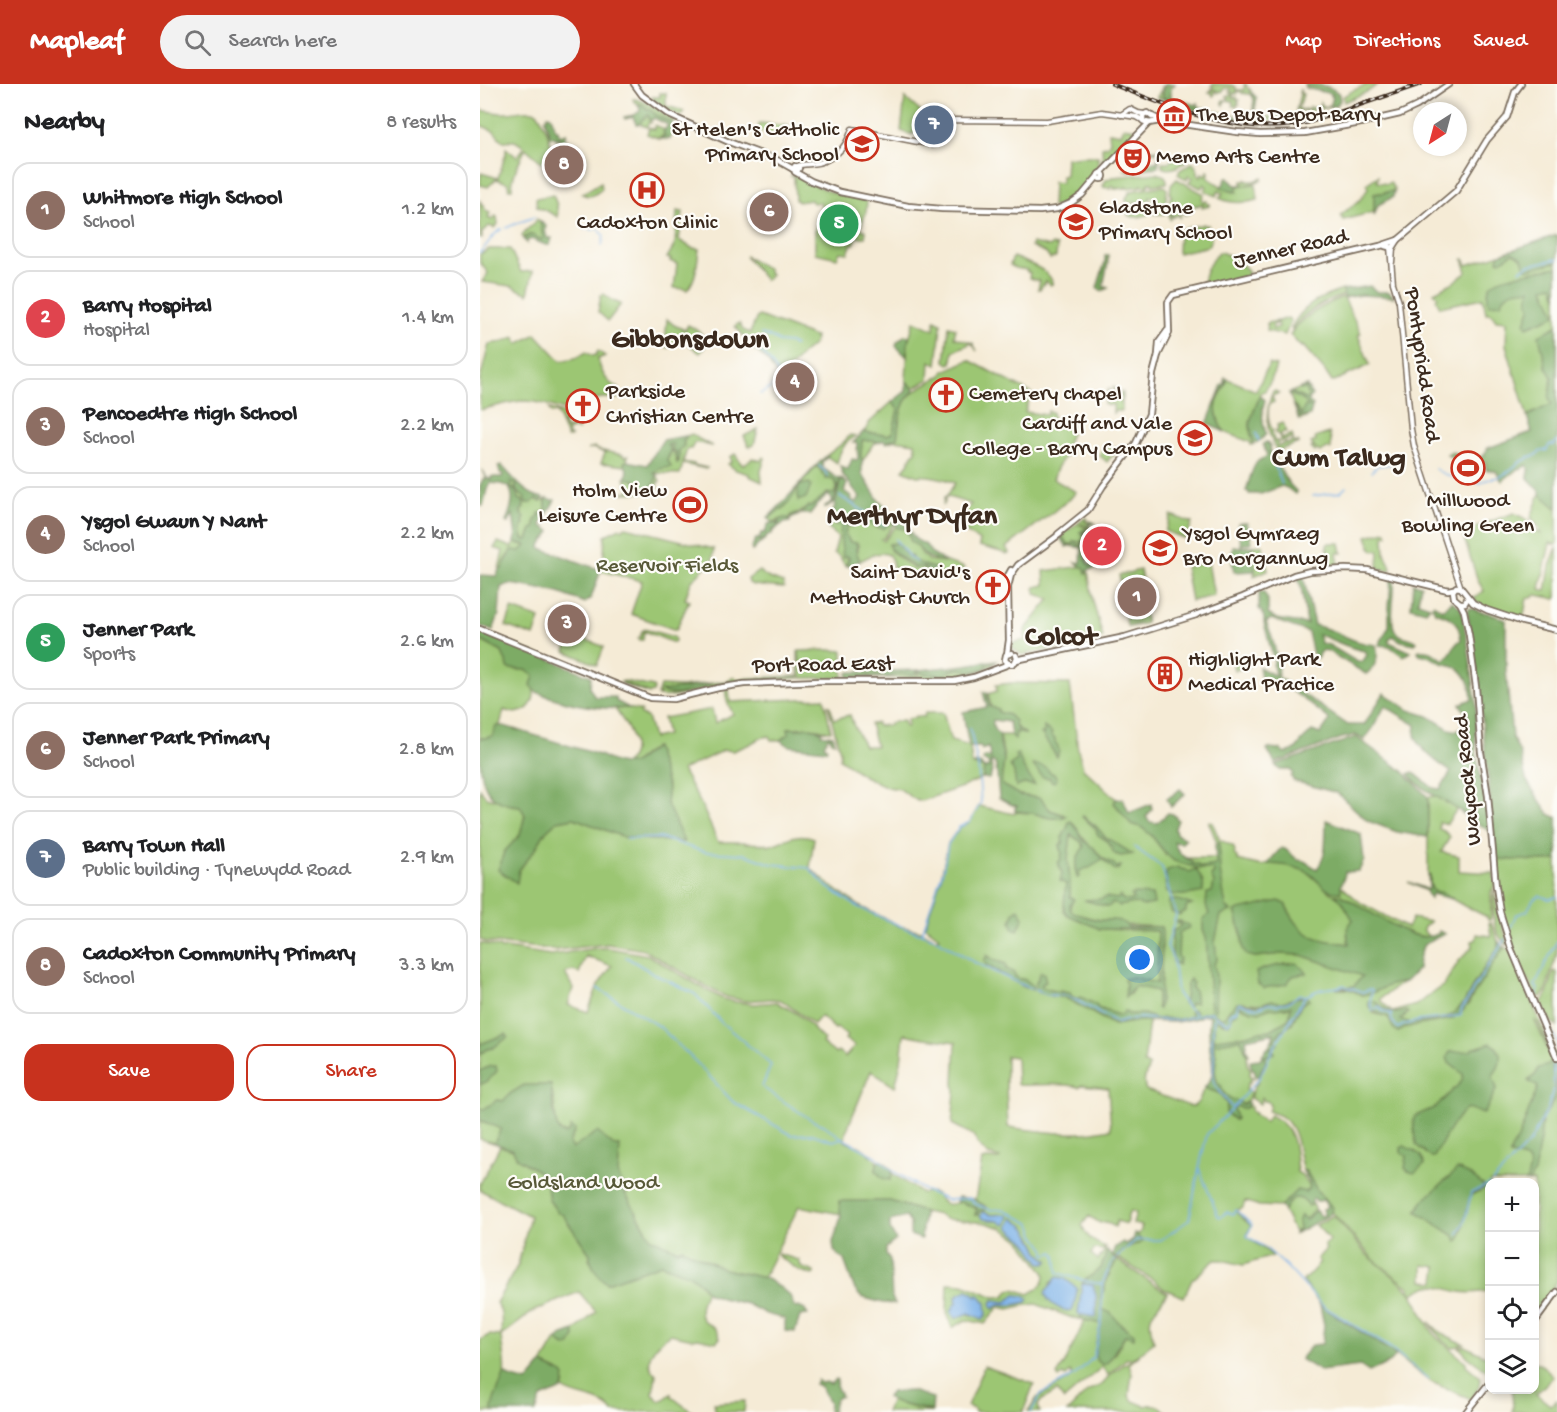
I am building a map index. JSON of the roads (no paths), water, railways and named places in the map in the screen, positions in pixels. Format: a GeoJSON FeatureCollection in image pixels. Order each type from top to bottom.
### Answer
{"type":"FeatureCollection","features":[{"type":"Feature","properties":{"kind":"main road"},"geometry":{"type":"LineString","coordinates":[[634,84],[642,95],[669,115],[729,142],[777,160],[796,169],[797,174],[835,191],[921,208],[1040,211],[1064,206],[1101,176],[1149,123],[1152,116]]}},
{"type":"Feature","properties":{"kind":"main road"},"geometry":{"type":"LineString","coordinates":[[1121,115],[1130,109],[1138,113],[1145,123],[1162,121],[1260,134],[1305,133],[1400,114],[1418,106],[1449,84]]}},
{"type":"Feature","properties":{"kind":"main road","name":"Jenner Road"},"geometry":{"type":"LineString","coordinates":[[1011,658],[1005,579],[1010,571],[1089,512],[1098,494],[1131,451],[1145,425],[1150,409],[1153,374],[1162,342],[1169,333],[1169,304],[1176,295],[1380,246],[1392,246],[1453,194],[1463,182],[1489,138],[1507,117],[1516,91],[1521,84]]}},
{"type":"Feature","properties":{"kind":"main road"},"geometry":{"type":"LineString","coordinates":[[1127,110],[1130,116]]}},
{"type":"Feature","properties":{"kind":"main road"},"geometry":{"type":"LineString","coordinates":[[796,169],[837,154],[846,144],[852,129],[936,144],[936,140],[947,123],[952,120],[1047,121],[1100,112],[1143,118]]}},
{"type":"Feature","properties":{"kind":"main road"},"geometry":{"type":"LineString","coordinates":[[1135,137],[1147,113],[1162,121]]}},
{"type":"Feature","properties":{"kind":"main road","name":"Pontypridd Road"},"geometry":{"type":"LineString","coordinates":[[1392,246],[1391,265],[1393,283],[1399,302],[1413,439],[1461,588]]}},
{"type":"Feature","properties":{"kind":"main road"},"geometry":{"type":"LineString","coordinates":[[1011,658],[1024,658],[1125,637],[1199,615],[1294,575],[1316,571],[1351,568],[1448,590],[1461,588],[1465,591],[1465,602]]}},
{"type":"Feature","properties":{"kind":"main road","name":"Pontypridd Road"},"geometry":{"type":"LineString","coordinates":[[1454,589],[1455,572]]}},
{"type":"Feature","properties":{"kind":"main road"},"geometry":{"type":"LineString","coordinates":[[1436,586],[1454,598],[1480,610],[1557,630]]}},
{"type":"Feature","properties":{"kind":"main road"},"geometry":{"type":"LineString","coordinates":[[1454,589],[1452,594],[1454,598]]}},
{"type":"Feature","properties":{"kind":"main road","name":"Waycock Road"},"geometry":{"type":"LineString","coordinates":[[1465,602],[1464,610],[1476,687],[1480,752],[1490,811],[1497,897],[1508,940],[1557,1058]]}},
{"type":"Feature","properties":{"kind":"main road","name":"Port Road East"},"geometry":{"type":"LineString","coordinates":[[480,629],[635,691],[662,699],[744,684],[819,681],[949,681],[969,678],[994,670],[1011,658]]}},
{"type":"Feature","properties":{"kind":"main road"},"geometry":{"type":"LineString","coordinates":[[1539,1316],[1557,1292]]}},
{"type":"Feature","properties":{"kind":"main road"},"geometry":{"type":"LineString","coordinates":[[1466,1412],[1485,1388]]}},
{"type":"Feature","properties":{"kind":"water"},"geometry":{"type":"Polygon","coordinates":[[[983,1212],[1009,1216],[1004,1225],[998,1221],[983,1219],[980,1216],[983,1212]]]}},
{"type":"Feature","properties":{"kind":"water"},"geometry":{"type":"Polygon","coordinates":[[[1013,1218],[1025,1227],[1041,1255],[1049,1261],[1041,1263],[1026,1242],[1008,1227],[1013,1218]]]}},
{"type":"Feature","properties":{"kind":"water"},"geometry":{"type":"Polygon","coordinates":[[[1057,1277],[1064,1278],[1077,1288],[1072,1311],[1056,1306],[1045,1293],[1057,1277]]]}},
{"type":"Feature","properties":{"kind":"water"},"geometry":{"type":"Polygon","coordinates":[[[1082,1284],[1093,1285],[1096,1296],[1096,1317],[1078,1314],[1082,1284]]]}},
{"type":"Feature","properties":{"kind":"water"},"geometry":{"type":"Polygon","coordinates":[[[967,1290],[977,1297],[979,1295],[986,1303],[987,1314],[983,1319],[969,1313],[955,1318],[951,1312],[957,1303],[956,1297],[967,1290]]]}},
{"type":"Feature","properties":{"kind":"water"},"geometry":{"type":"Polygon","coordinates":[[[1015,1295],[1029,1299],[1027,1302],[1013,1305],[1000,1304],[993,1309],[991,1303],[994,1300],[1006,1302],[1015,1295]]]}},
{"type":"Feature","properties":{"kind":"waterway"},"geometry":{"type":"LineString","coordinates":[[506,228],[535,217]]}},
{"type":"Feature","properties":{"kind":"waterway"},"geometry":{"type":"LineString","coordinates":[[584,229],[598,228],[604,236],[602,245]]}},
{"type":"Feature","properties":{"kind":"waterway"},"geometry":{"type":"LineString","coordinates":[[480,252],[495,233],[502,229]]}},
{"type":"Feature","properties":{"kind":"waterway"},"geometry":{"type":"LineString","coordinates":[[1520,270],[1529,265],[1557,259]]}},
{"type":"Feature","properties":{"kind":"waterway"},"geometry":{"type":"LineString","coordinates":[[761,334],[795,346]]}},
{"type":"Feature","properties":{"kind":"waterway"},"geometry":{"type":"LineString","coordinates":[[749,339],[769,360],[778,375]]}},
{"type":"Feature","properties":{"kind":"waterway"},"geometry":{"type":"LineString","coordinates":[[760,394],[780,379]]}},
{"type":"Feature","properties":{"kind":"waterway"},"geometry":{"type":"LineString","coordinates":[[1256,433],[1259,441]]}},
{"type":"Feature","properties":{"kind":"waterway"},"geometry":{"type":"LineString","coordinates":[[1435,469],[1451,477],[1481,483],[1505,474],[1528,457],[1547,450],[1549,445],[1554,445],[1557,441]]}},
{"type":"Feature","properties":{"kind":"waterway"},"geometry":{"type":"LineString","coordinates":[[1272,458],[1282,484]]}},
{"type":"Feature","properties":{"kind":"waterway"},"geometry":{"type":"LineString","coordinates":[[1371,472],[1377,466],[1390,464],[1394,467]]}},
{"type":"Feature","properties":{"kind":"waterway"},"geometry":{"type":"LineString","coordinates":[[819,466],[828,477]]}},
{"type":"Feature","properties":{"kind":"waterway"},"geometry":{"type":"LineString","coordinates":[[1313,496],[1341,492],[1346,487]]}},
{"type":"Feature","properties":{"kind":"waterway"},"geometry":{"type":"LineString","coordinates":[[840,496],[884,525]]}},
{"type":"Feature","properties":{"kind":"waterway"},"geometry":{"type":"LineString","coordinates":[[895,539],[916,562]]}},
{"type":"Feature","properties":{"kind":"waterway"},"geometry":{"type":"LineString","coordinates":[[922,933],[943,870],[948,844],[959,827],[970,822],[981,802],[978,766],[970,728]]}},
{"type":"Feature","properties":{"kind":"waterway"},"geometry":{"type":"LineString","coordinates":[[626,839],[661,838],[705,852],[744,854],[772,864],[809,868],[827,887],[858,907],[936,939],[974,962],[1018,983],[1047,995],[1068,996],[1117,1023],[1140,1018],[1179,1020],[1210,1012],[1228,1023],[1231,1020],[1230,1014],[1237,1010],[1240,1003],[1257,1008],[1268,1003],[1278,1005],[1286,1003],[1300,994],[1305,996]]}},
{"type":"Feature","properties":{"kind":"waterway"},"geometry":{"type":"LineString","coordinates":[[1134,847],[1162,867],[1176,915],[1167,946],[1173,959],[1177,993],[1187,1007],[1196,1014]]}},
{"type":"Feature","properties":{"kind":"waterway"},"geometry":{"type":"LineString","coordinates":[[1509,932],[1516,915],[1527,911],[1533,900],[1540,896],[1549,899],[1557,897]]}},
{"type":"Feature","properties":{"kind":"waterway"},"geometry":{"type":"LineString","coordinates":[[1428,1379],[1392,1349],[1323,1306],[1287,1267],[1267,1249],[1247,1236],[1252,1225],[1236,1210],[1233,1214],[1227,1212],[1221,1217],[1218,1216],[1199,1168],[1207,1134],[1260,1077],[1272,1051],[1305,996],[1322,989],[1344,985],[1362,992],[1370,989],[1372,990],[1370,1001],[1372,1011],[1381,1007],[1381,1010],[1391,1014],[1392,1021],[1398,1028],[1413,1022],[1461,1015],[1463,1006],[1505,939]]}},
{"type":"Feature","properties":{"kind":"waterway"},"geometry":{"type":"LineString","coordinates":[[1537,996],[1538,990],[1535,985],[1557,941]]}},
{"type":"Feature","properties":{"kind":"waterway"},"geometry":{"type":"LineString","coordinates":[[626,957],[695,994],[721,1022],[771,1065],[762,1087],[842,1138]]}},
{"type":"Feature","properties":{"kind":"waterway"},"geometry":{"type":"LineString","coordinates":[[597,988],[660,1027],[733,1102],[792,1135],[812,1134],[833,1141],[842,1138],[876,1156],[896,1173],[924,1190],[947,1200],[970,1198],[975,1204],[991,1210],[1003,1209],[1031,1224],[1035,1235],[1045,1249],[1045,1255],[1054,1252],[1058,1273],[1102,1284]]}},
{"type":"Feature","properties":{"kind":"waterway"},"geometry":{"type":"LineString","coordinates":[[1537,1003],[1557,1042]]}},
{"type":"Feature","properties":{"kind":"waterway"},"geometry":{"type":"LineString","coordinates":[[1214,1018],[1213,1079],[1218,1090],[1232,1108]]}},
{"type":"Feature","properties":{"kind":"waterway"},"geometry":{"type":"LineString","coordinates":[[1496,1178],[1530,1142],[1548,1108],[1554,1086],[1553,1064]]}},
{"type":"Feature","properties":{"kind":"waterway"},"geometry":{"type":"LineString","coordinates":[[1117,1257],[1136,1240],[1161,1240],[1189,1220],[1199,1169]]}},
{"type":"Feature","properties":{"kind":"waterway"},"geometry":{"type":"LineString","coordinates":[[1457,1235],[1465,1221],[1471,1193],[1485,1186]]}},
{"type":"Feature","properties":{"kind":"waterway"},"geometry":{"type":"LineString","coordinates":[[1031,1412],[1041,1394],[1075,1375],[1093,1358],[1102,1319],[1102,1284],[1115,1259]]}},
{"type":"Feature","properties":{"kind":"railway"},"geometry":{"type":"LineString","coordinates":[[1112,84],[1184,111],[1234,124],[1259,126],[1285,126],[1310,122],[1421,84]]}},
{"type":"Feature","properties":{"kind":"place","name":"The Bus Depot Barry"},"geometry":{"type":"Point","coordinates":[1174,116]}},
{"type":"Feature","properties":{"kind":"place","name":"Barry Town Hall"},"geometry":{"type":"Point","coordinates":[934,125]}},
{"type":"Feature","properties":{"kind":"place","name":"St Helen's Catholic Primary School"},"geometry":{"type":"Point","coordinates":[862,144]}},
{"type":"Feature","properties":{"kind":"place","name":"Memo Arts Centre"},"geometry":{"type":"Point","coordinates":[1133,158]}},
{"type":"Feature","properties":{"kind":"place","name":"Cadoxton Community Primary"},"geometry":{"type":"Point","coordinates":[564,165]}},
{"type":"Feature","properties":{"kind":"place","name":"Cadoxton Clinic"},"geometry":{"type":"Point","coordinates":[647,190]}},
{"type":"Feature","properties":{"kind":"place","name":"Jenner Park Primary"},"geometry":{"type":"Point","coordinates":[769,212]}},
{"type":"Feature","properties":{"kind":"place","name":"Gladstone Primary School"},"geometry":{"type":"Point","coordinates":[1076,222]}},
{"type":"Feature","properties":{"kind":"place","name":"Jenner Park"},"geometry":{"type":"Point","coordinates":[839,224]}},
{"type":"Feature","properties":{"kind":"place","name":"Ysgol Gwaun Y Nant"},"geometry":{"type":"Point","coordinates":[795,382]}},
{"type":"Feature","properties":{"kind":"place","name":"Cemetery chapel"},"geometry":{"type":"Point","coordinates":[946,395]}},
{"type":"Feature","properties":{"kind":"place","name":"Parkside Christian Centre"},"geometry":{"type":"Point","coordinates":[583,406]}},
{"type":"Feature","properties":{"kind":"place","name":"Cardiff and Vale College - Barry Campus"},"geometry":{"type":"Point","coordinates":[1195,438]}},
{"type":"Feature","properties":{"kind":"place","name":"Millwood Bowling Green"},"geometry":{"type":"Point","coordinates":[1468,468]}},
{"type":"Feature","properties":{"kind":"place","name":"Holm View Leisure Centre"},"geometry":{"type":"Point","coordinates":[690,505]}},
{"type":"Feature","properties":{"kind":"place","name":"Barry Hospital"},"geometry":{"type":"Point","coordinates":[1102,546]}},
{"type":"Feature","properties":{"kind":"place","name":"Ysgol Gymraeg Bro Morgannwg"},"geometry":{"type":"Point","coordinates":[1160,548]}},
{"type":"Feature","properties":{"kind":"place","name":"Saint David's Methodist Church"},"geometry":{"type":"Point","coordinates":[993,587]}},
{"type":"Feature","properties":{"kind":"place","name":"Whitmore High School"},"geometry":{"type":"Point","coordinates":[1137,597]}},
{"type":"Feature","properties":{"kind":"place","name":"Pencoedtre High School"},"geometry":{"type":"Point","coordinates":[567,624]}},
{"type":"Feature","properties":{"kind":"place","name":"Highlight Park Medical Practice"},"geometry":{"type":"Point","coordinates":[1165,674]}},
{"type":"Feature","properties":{"kind":"district","name":"Gibbonsdown"},"geometry":{"type":"Point","coordinates":[690,341]}},
{"type":"Feature","properties":{"kind":"district","name":"Cwm Talwg"},"geometry":{"type":"Point","coordinates":[1339,459]}},
{"type":"Feature","properties":{"kind":"district","name":"Merthyr Dyfan"},"geometry":{"type":"Point","coordinates":[912,517]}},
{"type":"Feature","properties":{"kind":"district","name":"Colcot"},"geometry":{"type":"Point","coordinates":[1061,638]}},
{"type":"Feature","properties":{"kind":"park label","name":"Reservoir Fields"},"geometry":{"type":"Point","coordinates":[667,567]}},
{"type":"Feature","properties":{"kind":"park label","name":"Goldsland Wood"},"geometry":{"type":"Point","coordinates":[583,1184]}}]}
